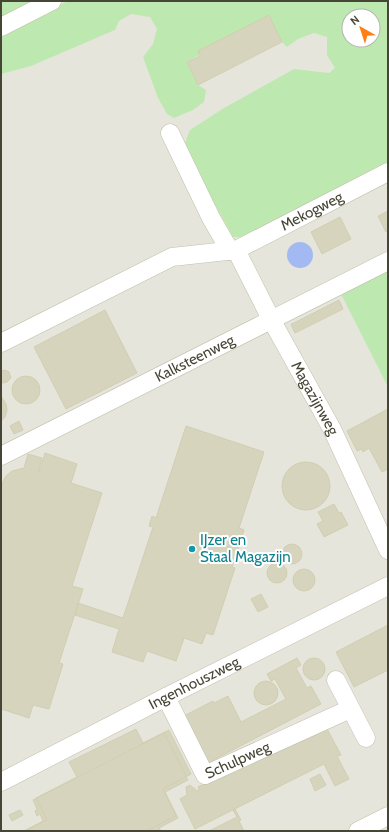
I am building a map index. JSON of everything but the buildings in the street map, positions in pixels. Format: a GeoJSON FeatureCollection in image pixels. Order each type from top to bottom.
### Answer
{"type":"FeatureCollection","features":[{"type":"Feature","properties":{"kind":"street"},"geometry":{"type":"LineString","coordinates":[[1,27],[52,1]]}},
{"type":"Feature","properties":{"kind":"street","name":"Magazijnweg"},"geometry":{"type":"LineString","coordinates":[[170,133],[211,218],[233,251],[332,429],[388,550]]}},
{"type":"Feature","properties":{"kind":"street","name":"Mekogweg"},"geometry":{"type":"LineString","coordinates":[[233,251],[388,172]]}},
{"type":"Feature","properties":{"kind":"street"},"geometry":{"type":"LineString","coordinates":[[1,343],[172,257],[233,251]]}},
{"type":"Feature","properties":{"kind":"street","name":"Kalksteenweg"},"geometry":{"type":"LineString","coordinates":[[1,456],[272,321],[388,261]]}},
{"type":"Feature","properties":{"kind":"street","name":"Ingenhouszweg"},"geometry":{"type":"LineString","coordinates":[[1,782],[166,697],[388,586]]}},
{"type":"Feature","properties":{"kind":"street"},"geometry":{"type":"LineString","coordinates":[[336,680],[366,738]]}},
{"type":"Feature","properties":{"kind":"street","name":"Schulpweg"},"geometry":{"type":"LineString","coordinates":[[166,697],[205,776],[350,708]]}},
{"type":"Feature","properties":{"kind":"street"},"geometry":{"type":"LineString","coordinates":[[358,831],[388,816]]}},
{"type":"Feature","properties":{"kind":"shaded area"},"geometry":{"type":"Polygon","coordinates":[[[1,1],[388,1],[388,831],[1,831],[1,1]]]}},
{"type":"Feature","properties":{"kind":"green space"},"geometry":{"type":"Polygon","coordinates":[[[1,1],[38,1],[1,20],[1,1]]]}},
{"type":"Feature","properties":{"kind":"green space"},"geometry":{"type":"Polygon","coordinates":[[[68,1],[388,1],[388,163],[242,237],[233,237],[208,192],[185,143],[190,130],[224,108],[294,69],[329,73],[335,68],[327,55],[327,37],[314,33],[298,39],[287,47],[282,42],[269,15],[187,62],[198,85],[206,90],[204,102],[193,110],[174,118],[167,114],[158,98],[143,57],[153,44],[157,29],[150,17],[131,14],[119,21],[115,30],[31,66],[1,74],[1,35],[68,1]]]}},
{"type":"Feature","properties":{"kind":"green space"},"geometry":{"type":"Polygon","coordinates":[[[388,269],[388,387],[341,294],[388,269]]]}},
{"type":"Feature","properties":{"kind":"water"},"geometry":{"type":"Polygon","coordinates":[[[300,242],[309,246],[313,255],[309,264],[300,268],[291,264],[287,255],[291,246],[300,242]]]}},
{"type":"Feature","properties":{"kind":"place","name":"IJzer en Staal Magazijn"},"geometry":{"type":"Point","coordinates":[192,549]}}]}
